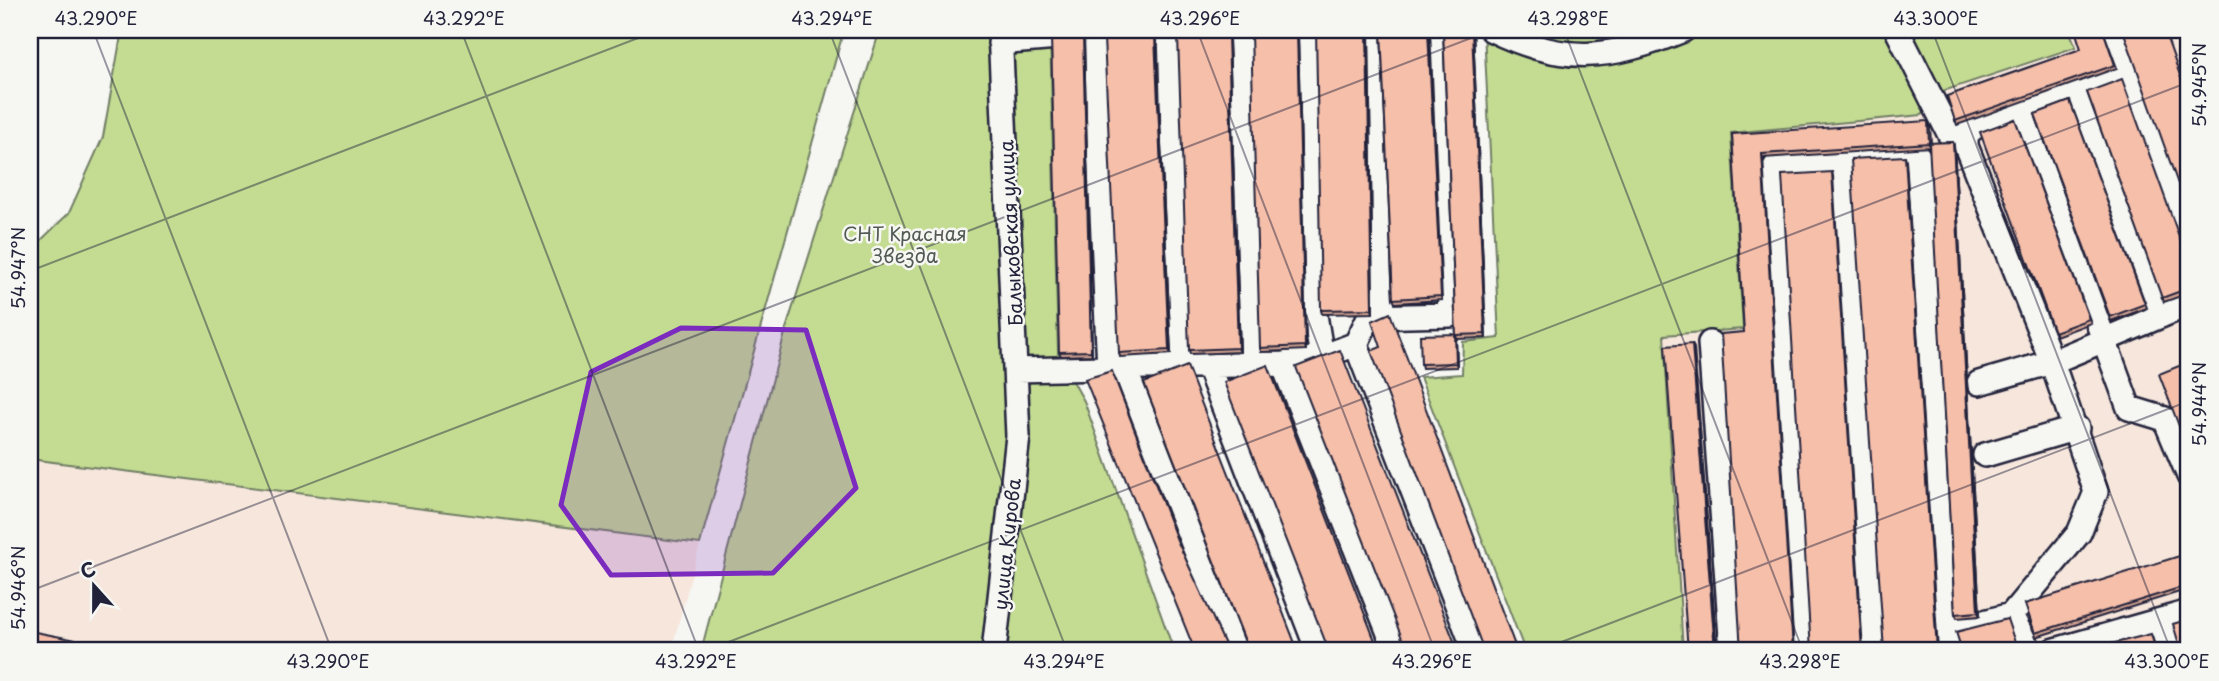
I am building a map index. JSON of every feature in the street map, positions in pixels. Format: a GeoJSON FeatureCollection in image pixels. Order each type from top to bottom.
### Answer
{"type":"FeatureCollection","features":[{"type":"Feature","properties":{"kind":"street"},"geometry":{"type":"LineString","coordinates":[[1000,37],[1221,30]]}},
{"type":"Feature","properties":{"kind":"street"},"geometry":{"type":"LineString","coordinates":[[1240,30],[1249,363]]}},
{"type":"Feature","properties":{"kind":"street"},"geometry":{"type":"LineString","coordinates":[[1308,30],[1314,309],[1322,357]]}},
{"type":"Feature","properties":{"kind":"street"},"geometry":{"type":"LineString","coordinates":[[1374,30],[1383,317]]}},
{"type":"Feature","properties":{"kind":"street"},"geometry":{"type":"LineString","coordinates":[[1016,370],[1283,364],[1322,357],[1356,344],[1369,317],[1450,315],[1439,30]]}},
{"type":"Feature","properties":{"kind":"street"},"geometry":{"type":"LineString","coordinates":[[1492,30],[1557,55],[1610,54],[1683,30]]}},
{"type":"Feature","properties":{"kind":"street"},"geometry":{"type":"LineString","coordinates":[[1897,30],[1950,135],[1966,135],[1973,128],[2129,70]]}},
{"type":"Feature","properties":{"kind":"street"},"geometry":{"type":"LineString","coordinates":[[2114,30],[2189,248]]}},
{"type":"Feature","properties":{"kind":"street"},"geometry":{"type":"LineString","coordinates":[[1170,32],[1180,366]]}},
{"type":"Feature","properties":{"kind":"street"},"geometry":{"type":"LineString","coordinates":[[1094,35],[1117,369],[1235,651]]}},
{"type":"Feature","properties":{"kind":"street","name":"Балыковская улица"},"geometry":{"type":"LineString","coordinates":[[1000,37],[1018,436]]}},
{"type":"Feature","properties":{"kind":"street"},"geometry":{"type":"LineString","coordinates":[[2077,89],[2161,316]]}},
{"type":"Feature","properties":{"kind":"street"},"geometry":{"type":"LineString","coordinates":[[2020,110],[2130,408],[2165,419],[2189,476]]}},
{"type":"Feature","properties":{"kind":"street"},"geometry":{"type":"LineString","coordinates":[[1806,651],[1775,167],[1918,156],[1948,641],[2011,615],[2079,533],[2096,492],[2077,428],[1966,146],[1966,135]]}},
{"type":"Feature","properties":{"kind":"street"},"geometry":{"type":"LineString","coordinates":[[1841,162],[1872,651]]}},
{"type":"Feature","properties":{"kind":"street"},"geometry":{"type":"LineString","coordinates":[[1979,383],[2052,362],[2189,304]]}},
{"type":"Feature","properties":{"kind":"street"},"geometry":{"type":"LineString","coordinates":[[1710,343],[1732,651]]}},
{"type":"Feature","properties":{"kind":"street"},"geometry":{"type":"LineString","coordinates":[[1356,344],[1475,651]]}},
{"type":"Feature","properties":{"kind":"street"},"geometry":{"type":"LineString","coordinates":[[1283,364],[1396,651]]}},
{"type":"Feature","properties":{"kind":"street"},"geometry":{"type":"LineString","coordinates":[[1208,366],[1318,651]]}},
{"type":"Feature","properties":{"kind":"street"},"geometry":{"type":"LineString","coordinates":[[1985,455],[2077,428]]}},
{"type":"Feature","properties":{"kind":"street","name":"улица Кирова"},"geometry":{"type":"LineString","coordinates":[[994,651],[1018,436]]}},
{"type":"Feature","properties":{"kind":"street"},"geometry":{"type":"LineString","coordinates":[[2052,651],[2095,645],[2189,612]]}},
{"type":"Feature","properties":{"kind":"street"},"geometry":{"type":"LineString","coordinates":[[2011,615],[2030,651]]}},
{"type":"Feature","properties":{"kind":"street"},"geometry":{"type":"LineString","coordinates":[[2160,621],[2170,651]]}},
{"type":"Feature","properties":{"kind":"highlighted area"},"geometry":{"type":"Polygon","coordinates":[[[681,328],[806,330],[856,488],[773,573],[611,575],[561,505],[591,372],[681,328]]]}},
{"type":"Feature","properties":{"kind":"shaded area"},"geometry":{"type":"Polygon","coordinates":[[[2069,30],[2189,30],[2189,651],[1683,651],[1664,335],[1743,329],[1731,132],[1922,115],[1946,90],[2075,48],[2069,30]]]}},
{"type":"Feature","properties":{"kind":"shaded area"},"geometry":{"type":"Polygon","coordinates":[[[30,459],[700,544],[671,651],[30,651],[30,459]]]}},
{"type":"Feature","properties":{"kind":"green space"},"geometry":{"type":"Polygon","coordinates":[[[122,30],[840,30],[843,33],[700,544],[30,459],[30,251],[69,213],[103,137],[122,30]]]}},
{"type":"Feature","properties":{"kind":"green space","name":"СНТ Красная Звезда"},"geometry":{"type":"Polygon","coordinates":[[[880,30],[1050,30],[1058,355],[1084,401],[1174,651],[701,651],[786,329],[880,30]]]}},
{"type":"Feature","properties":{"kind":"green space"},"geometry":{"type":"Polygon","coordinates":[[[1484,30],[2069,30],[2076,47],[1946,90],[1922,115],[1731,133],[1743,329],[1664,335],[1683,651],[1525,651],[1420,377],[1462,374],[1463,342],[1499,338],[1484,30]]]}},
{"type":"Feature","properties":{"kind":"building"},"geometry":{"type":"Polygon","coordinates":[[[1316,30],[1367,30],[1372,309],[1321,310],[1316,30]]]}},
{"type":"Feature","properties":{"kind":"building"},"geometry":{"type":"Polygon","coordinates":[[[1381,30],[1428,30],[1441,296],[1393,299],[1381,30]]]}},
{"type":"Feature","properties":{"kind":"building"},"geometry":{"type":"Polygon","coordinates":[[[1443,30],[1472,30],[1485,334],[1456,335],[1443,30]]]}},
{"type":"Feature","properties":{"kind":"building"},"geometry":{"type":"Polygon","coordinates":[[[2075,30],[2103,30],[2115,65],[1955,121],[1947,96],[2081,49],[2075,30]]]}},
{"type":"Feature","properties":{"kind":"building"},"geometry":{"type":"Polygon","coordinates":[[[2123,30],[2164,30],[2189,101],[2189,215],[2123,30]]]}},
{"type":"Feature","properties":{"kind":"building"},"geometry":{"type":"Polygon","coordinates":[[[1297,31],[1305,346],[1260,348],[1251,33],[1297,31]]]}},
{"type":"Feature","properties":{"kind":"building"},"geometry":{"type":"Polygon","coordinates":[[[1083,35],[1091,351],[1059,352],[1051,36],[1083,35]]]}},
{"type":"Feature","properties":{"kind":"building"},"geometry":{"type":"Polygon","coordinates":[[[1155,36],[1169,350],[1119,353],[1104,38],[1155,36]]]}},
{"type":"Feature","properties":{"kind":"building"},"geometry":{"type":"Polygon","coordinates":[[[1228,36],[1238,348],[1189,350],[1178,37],[1228,36]]]}},
{"type":"Feature","properties":{"kind":"building"},"geometry":{"type":"Polygon","coordinates":[[[2122,79],[2189,264],[2189,288],[2162,298],[2087,92],[2122,79]]]}},
{"type":"Feature","properties":{"kind":"building"},"geometry":{"type":"Polygon","coordinates":[[[2070,101],[2145,304],[2110,317],[2035,114],[2070,101]]]}},
{"type":"Feature","properties":{"kind":"building"},"geometry":{"type":"Polygon","coordinates":[[[2015,119],[2089,319],[2054,332],[1980,132],[2015,119]]]}},
{"type":"Feature","properties":{"kind":"building"},"geometry":{"type":"Polygon","coordinates":[[[1928,121],[1929,143],[1762,154],[1793,651],[1741,651],[1721,334],[1744,332],[1732,134],[1928,121]]]}},
{"type":"Feature","properties":{"kind":"building"},"geometry":{"type":"Polygon","coordinates":[[[1953,142],[1978,612],[1955,614],[1929,143],[1953,142]]]}},
{"type":"Feature","properties":{"kind":"building"},"geometry":{"type":"Polygon","coordinates":[[[1905,156],[1937,651],[1884,651],[1851,159],[1905,156]]]}},
{"type":"Feature","properties":{"kind":"building"},"geometry":{"type":"Polygon","coordinates":[[[1832,172],[1862,651],[1811,651],[1782,175],[1832,172]]]}},
{"type":"Feature","properties":{"kind":"building"},"geometry":{"type":"Polygon","coordinates":[[[1390,313],[1517,651],[1484,651],[1371,351],[1381,347],[1372,321],[1390,313]]]}},
{"type":"Feature","properties":{"kind":"building"},"geometry":{"type":"Polygon","coordinates":[[[1455,334],[1456,363],[1421,364],[1420,335],[1455,334]]]}},
{"type":"Feature","properties":{"kind":"building"},"geometry":{"type":"Polygon","coordinates":[[[1692,344],[1715,651],[1688,651],[1665,346],[1692,344]]]}},
{"type":"Feature","properties":{"kind":"building"},"geometry":{"type":"Polygon","coordinates":[[[1340,350],[1458,651],[1407,651],[1296,367],[1340,350]]]}},
{"type":"Feature","properties":{"kind":"building"},"geometry":{"type":"Polygon","coordinates":[[[2189,362],[2189,452],[2159,374],[2189,362]]]}},
{"type":"Feature","properties":{"kind":"building"},"geometry":{"type":"Polygon","coordinates":[[[1268,365],[1379,651],[1329,651],[1224,382],[1268,365]]]}},
{"type":"Feature","properties":{"kind":"building"},"geometry":{"type":"Polygon","coordinates":[[[1187,366],[1298,651],[1249,651],[1144,383],[1187,366]]]}},
{"type":"Feature","properties":{"kind":"building"},"geometry":{"type":"Polygon","coordinates":[[[1112,371],[1177,540],[1228,651],[1195,651],[1085,379],[1112,371]]]}},
{"type":"Feature","properties":{"kind":"building"},"geometry":{"type":"Polygon","coordinates":[[[2186,554],[2189,563],[2189,585],[2035,633],[2025,604],[2186,554]]]}},
{"type":"Feature","properties":{"kind":"building"},"geometry":{"type":"Polygon","coordinates":[[[2007,619],[2018,651],[1962,651],[1956,632],[2007,619]]]}},
{"type":"Feature","properties":{"kind":"building"},"geometry":{"type":"Polygon","coordinates":[[[2189,619],[2189,651],[2181,651],[2173,624],[2189,619]]]}},
{"type":"Feature","properties":{"kind":"building"},"geometry":{"type":"Polygon","coordinates":[[[30,631],[97,644],[95,651],[30,651],[30,631]]]}},
{"type":"Feature","properties":{"kind":"building"},"geometry":{"type":"Polygon","coordinates":[[[2151,634],[2156,651],[2109,651],[2107,645],[2151,634]]]}},
{"type":"Feature","properties":{"kind":"building"},"geometry":{"type":"Polygon","coordinates":[[[2087,646],[2089,651],[2069,651],[2087,646]]]}}]}
